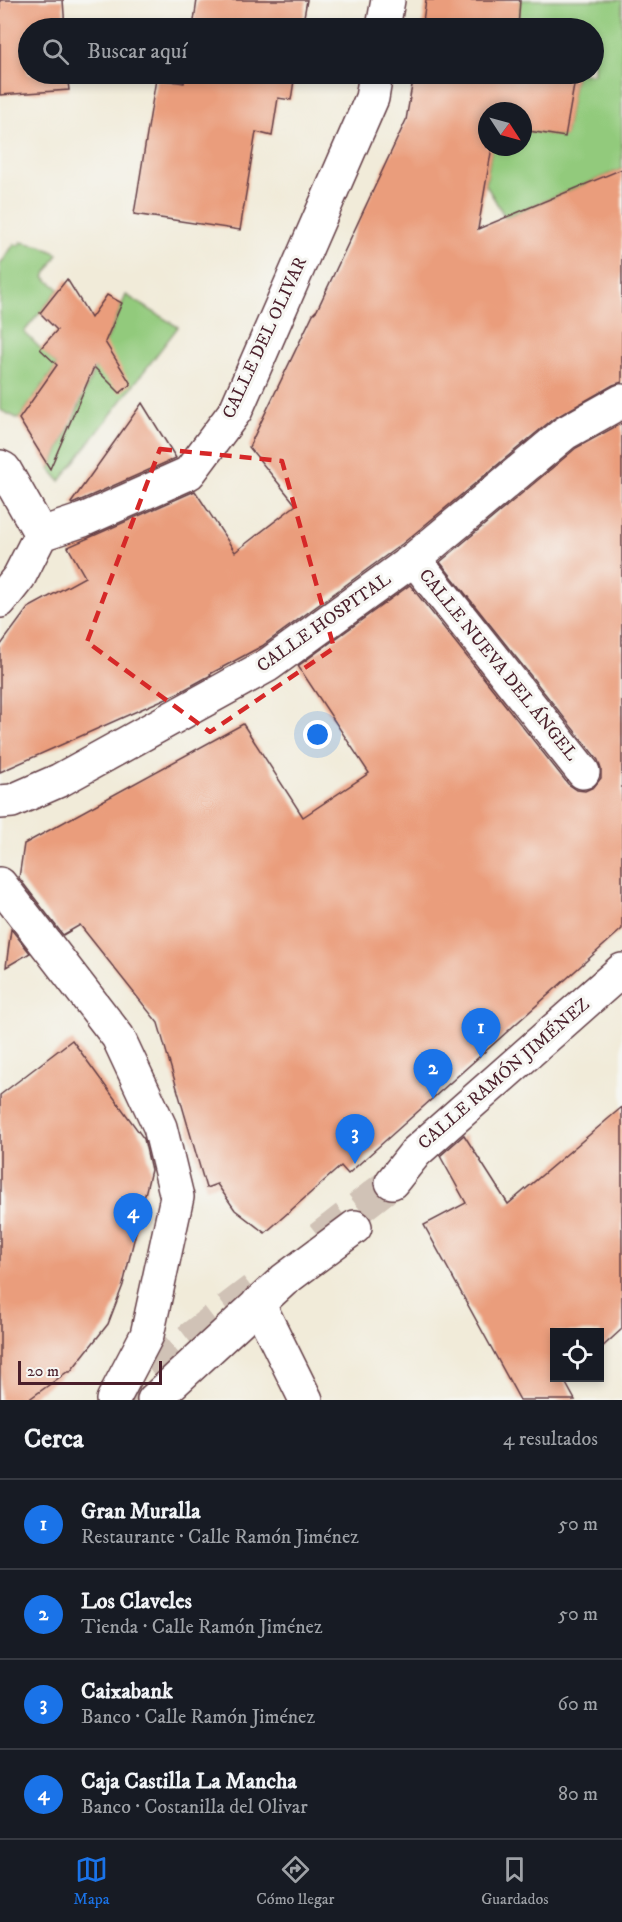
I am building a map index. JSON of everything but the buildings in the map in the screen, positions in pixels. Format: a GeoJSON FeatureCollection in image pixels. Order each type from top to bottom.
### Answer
{"type":"FeatureCollection","features":[{"type":"Feature","properties":{"kind":"street"},"geometry":{"type":"LineString","coordinates":[[385,18],[388,0]]}},
{"type":"Feature","properties":{"kind":"street","name":"CALLE DEL OLIVAR"},"geometry":{"type":"LineString","coordinates":[[41,534],[82,520],[189,473],[236,410],[372,98],[374,84]]}},
{"type":"Feature","properties":{"kind":"street","name":"CALLE HOSPITAL"},"geometry":{"type":"LineString","coordinates":[[0,801],[12,801],[60,780],[268,665],[414,559],[565,433],[622,401]]}},
{"type":"Feature","properties":{"kind":"street"},"geometry":{"type":"LineString","coordinates":[[0,467],[4,470],[41,534],[19,577],[0,602]]}},
{"type":"Feature","properties":{"kind":"street","name":"CALLE NUEVA DEL ÁNGEL"},"geometry":{"type":"LineString","coordinates":[[414,559],[583,772]]}},
{"type":"Feature","properties":{"kind":"street"},"geometry":{"type":"LineString","coordinates":[[0,884],[118,1037],[160,1127],[177,1197],[147,1335],[113,1400]]}},
{"type":"Feature","properties":{"kind":"street","name":"CALLE RAMÓN JIMÉNEZ"},"geometry":{"type":"LineString","coordinates":[[392,1182],[416,1152],[622,970]]}},
{"type":"Feature","properties":{"kind":"street"},"geometry":{"type":"LineString","coordinates":[[154,1400],[284,1280],[355,1227]]}},
{"type":"Feature","properties":{"kind":"street"},"geometry":{"type":"LineString","coordinates":[[258,1303],[306,1400]]}},
{"type":"Feature","properties":{"kind":"highlighted area"},"geometry":{"type":"Polygon","coordinates":[[[160,449],[282,461],[334,648],[210,732],[87,642],[160,449]]]}},
{"type":"Feature","properties":{"kind":"green space"},"geometry":{"type":"Polygon","coordinates":[[[520,0],[622,0],[622,169],[505,217],[486,185],[491,156],[532,156],[532,132],[565,137],[574,84],[604,84],[604,18],[519,18],[520,0]]]}},
{"type":"Feature","properties":{"kind":"green space"},"geometry":{"type":"Polygon","coordinates":[[[21,242],[41,246],[58,254],[44,277],[59,289],[24,332],[57,365],[19,419],[0,410],[0,265],[14,244],[19,245],[21,242]]]}},
{"type":"Feature","properties":{"kind":"green space"},"geometry":{"type":"Polygon","coordinates":[[[126,295],[178,327],[60,481],[50,469],[126,295]]]}},
{"type":"Feature","properties":{"kind":"tunnel"},"geometry":{"type":"LineString","coordinates":[[320,1238],[392,1182]]}},
{"type":"Feature","properties":{"kind":"tunnel"},"geometry":{"type":"LineString","coordinates":[[111,1400],[265,1281]]}},
{"type":"Feature","properties":{"kind":"place","name":"Gran Muralla"},"geometry":{"type":"Point","coordinates":[481,1058]}},
{"type":"Feature","properties":{"kind":"place","name":"Los Claveles"},"geometry":{"type":"Point","coordinates":[433,1099]}},
{"type":"Feature","properties":{"kind":"place","name":"Caixabank"},"geometry":{"type":"Point","coordinates":[355,1164]}},
{"type":"Feature","properties":{"kind":"place","name":"Caja Castilla La Mancha"},"geometry":{"type":"Point","coordinates":[133,1243]}}]}
